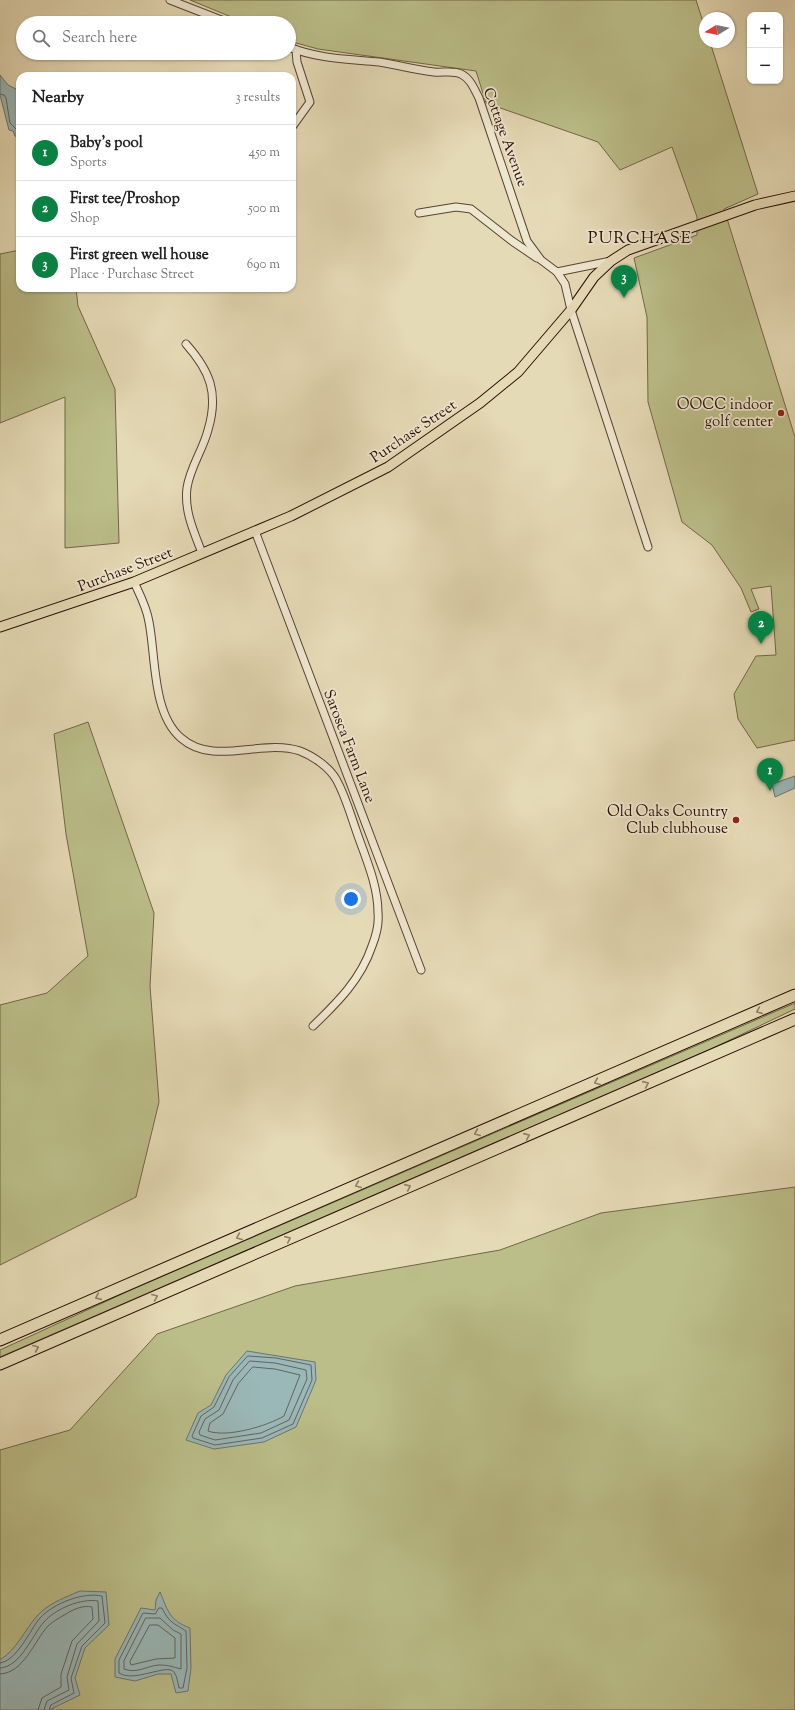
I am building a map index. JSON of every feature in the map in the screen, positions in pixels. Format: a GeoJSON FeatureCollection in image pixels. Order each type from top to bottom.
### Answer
{"type":"FeatureCollection","features":[{"type":"Feature","properties":{"kind":"highway"},"geometry":{"type":"LineString","coordinates":[[0,1340],[795,995]]}},
{"type":"Feature","properties":{"kind":"highway"},"geometry":{"type":"LineString","coordinates":[[0,1364],[795,1019]]}},
{"type":"Feature","properties":{"kind":"main road","name":"Purchase Street"},"geometry":{"type":"LineString","coordinates":[[0,627],[134,582],[291,516],[370,477],[388,467],[480,403],[518,372],[571,310],[594,277],[611,261],[628,250],[727,214],[755,205],[795,196]]}},
{"type":"Feature","properties":{"kind":"street"},"geometry":{"type":"LineString","coordinates":[[170,0],[210,16]]}},
{"type":"Feature","properties":{"kind":"street","name":"Cottage Avenue"},"geometry":{"type":"LineString","coordinates":[[296,50],[320,56],[394,64],[435,72],[459,73],[464,76],[472,83],[479,98],[513,195],[527,241],[541,260],[557,272]]}},
{"type":"Feature","properties":{"kind":"street"},"geometry":{"type":"LineString","coordinates":[[296,59],[310,102],[296,121]]}},
{"type":"Feature","properties":{"kind":"street"},"geometry":{"type":"LineString","coordinates":[[418,214],[456,207],[471,209],[512,241],[541,260]]}},
{"type":"Feature","properties":{"kind":"street"},"geometry":{"type":"LineString","coordinates":[[611,261],[557,272],[565,284],[571,310],[648,547]]}},
{"type":"Feature","properties":{"kind":"street"},"geometry":{"type":"LineString","coordinates":[[186,344],[202,363],[209,377],[212,391],[212,411],[208,431],[190,474],[187,489],[189,518],[202,553]]}},
{"type":"Feature","properties":{"kind":"street","name":"Sarosca Farm Lane"},"geometry":{"type":"LineString","coordinates":[[255,531],[421,970]]}},
{"type":"Feature","properties":{"kind":"street"},"geometry":{"type":"LineString","coordinates":[[134,582],[147,610],[150,623],[152,654],[166,717],[181,738],[196,746],[219,751],[258,747],[284,747],[301,752],[328,768],[336,779],[348,807],[371,873],[377,894],[379,914],[373,944],[365,965],[350,989],[313,1026]]}},
{"type":"Feature","properties":{"kind":"green space"},"geometry":{"type":"Polygon","coordinates":[[[190,0],[696,0],[700,12],[699,48],[712,48],[758,194],[724,209],[795,437],[795,740],[757,748],[738,719],[734,694],[756,656],[776,655],[771,586],[751,589],[759,609],[751,612],[741,588],[712,545],[682,522],[648,402],[647,317],[634,258],[697,235],[697,217],[672,147],[620,170],[598,142],[486,103],[476,71],[318,49],[296,43],[296,16],[229,16],[190,0]]]}},
{"type":"Feature","properties":{"kind":"green space"},"geometry":{"type":"Polygon","coordinates":[[[16,251],[16,292],[76,292],[78,306],[115,389],[119,543],[65,548],[65,397],[0,423],[0,254],[16,251]]]}},
{"type":"Feature","properties":{"kind":"green space"},"geometry":{"type":"Polygon","coordinates":[[[88,722],[154,913],[150,986],[159,1102],[136,1197],[0,1265],[0,1005],[47,993],[88,956],[66,834],[54,734],[88,722]]]}},
{"type":"Feature","properties":{"kind":"green space"},"geometry":{"type":"Polygon","coordinates":[[[795,1003],[795,1009],[711,1049],[0,1357],[0,1350],[133,1289],[795,1003]]]}},
{"type":"Feature","properties":{"kind":"green space"},"geometry":{"type":"Polygon","coordinates":[[[795,1187],[795,1710],[0,1710],[0,1450],[70,1430],[157,1334],[295,1286],[500,1250],[601,1213],[795,1187]]]}},
{"type":"Feature","properties":{"kind":"water"},"geometry":{"type":"Polygon","coordinates":[[[0,75],[8,85],[16,89],[16,136],[13,131],[9,130],[0,95],[0,75]]]}},
{"type":"Feature","properties":{"kind":"water"},"geometry":{"type":"Polygon","coordinates":[[[795,776],[795,788],[775,797],[772,784],[795,776]]]}},
{"type":"Feature","properties":{"kind":"water"},"geometry":{"type":"Polygon","coordinates":[[[247,1351],[315,1362],[316,1380],[296,1427],[264,1442],[214,1449],[186,1440],[198,1413],[211,1405],[226,1375],[247,1351]]]}},
{"type":"Feature","properties":{"kind":"water"},"geometry":{"type":"Polygon","coordinates":[[[80,1591],[106,1592],[109,1625],[85,1648],[75,1678],[80,1695],[49,1710],[0,1710],[0,1660],[11,1651],[41,1612],[57,1601],[80,1591]]]}},
{"type":"Feature","properties":{"kind":"water"},"geometry":{"type":"Polygon","coordinates":[[[160,1592],[167,1610],[173,1618],[190,1628],[191,1668],[188,1691],[176,1693],[171,1674],[158,1674],[135,1681],[115,1677],[115,1659],[141,1608],[155,1610],[156,1600],[160,1592]]]}},
{"type":"Feature","properties":{"kind":"place","name":"First green well house"},"geometry":{"type":"Point","coordinates":[624,298]}},
{"type":"Feature","properties":{"kind":"place","name":"OOCC indoor golf center"},"geometry":{"type":"Point","coordinates":[781,413]}},
{"type":"Feature","properties":{"kind":"place","name":"First tee/Proshop"},"geometry":{"type":"Point","coordinates":[761,644]}},
{"type":"Feature","properties":{"kind":"place","name":"Baby's pool"},"geometry":{"type":"Point","coordinates":[770,791]}},
{"type":"Feature","properties":{"kind":"place","name":"Old Oaks Country Club clubhouse"},"geometry":{"type":"Point","coordinates":[736,820]}},
{"type":"Feature","properties":{"kind":"district","name":"PURCHASE"},"geometry":{"type":"Point","coordinates":[640,237]}}]}
